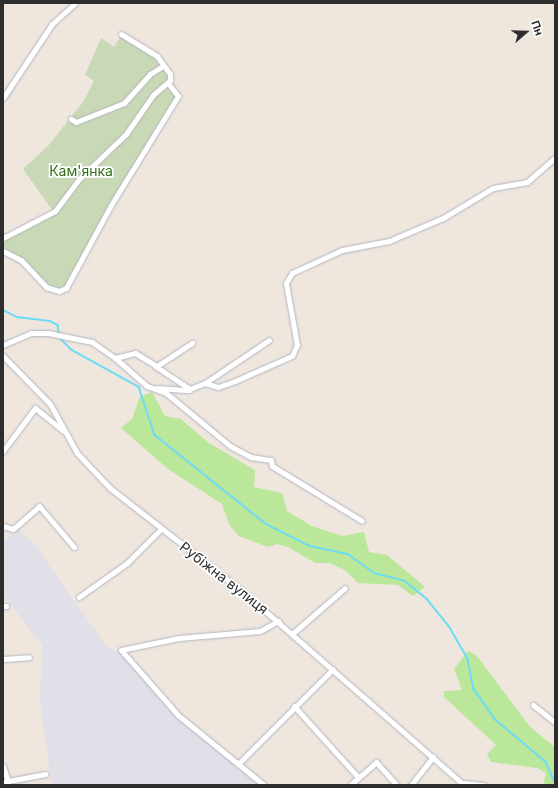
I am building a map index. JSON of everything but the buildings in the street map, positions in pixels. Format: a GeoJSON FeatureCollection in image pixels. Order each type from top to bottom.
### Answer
{"type":"FeatureCollection","features":[{"type":"Feature","properties":{"kind":"street"},"geometry":{"type":"LineString","coordinates":[[3,98],[52,24],[75,3]]}},
{"type":"Feature","properties":{"kind":"street"},"geometry":{"type":"LineString","coordinates":[[3,238],[55,211],[79,179],[126,134],[153,95],[168,83],[170,74],[154,53],[121,34]]}},
{"type":"Feature","properties":{"kind":"street"},"geometry":{"type":"LineString","coordinates":[[71,119],[76,122],[122,105],[150,74],[163,66]]}},
{"type":"Feature","properties":{"kind":"street"},"geometry":{"type":"LineString","coordinates":[[3,251],[21,260],[46,287],[59,291],[66,288],[111,205],[178,96],[168,83]]}},
{"type":"Feature","properties":{"kind":"street"},"geometry":{"type":"LineString","coordinates":[[206,383],[218,387],[244,378],[287,360],[294,352],[296,340],[286,283],[289,275],[342,250],[389,241],[443,218],[493,188],[527,182],[555,158]]}},
{"type":"Feature","properties":{"kind":"street"},"geometry":{"type":"LineString","coordinates":[[3,345],[31,333],[59,335],[92,342],[115,358],[147,386],[166,393],[230,446],[251,457],[271,460],[272,466],[362,521]]}},
{"type":"Feature","properties":{"kind":"street"},"geometry":{"type":"LineString","coordinates":[[115,358],[132,353],[155,366],[187,389],[206,383],[269,340]]}},
{"type":"Feature","properties":{"kind":"street"},"geometry":{"type":"LineString","coordinates":[[155,366],[192,343]]}},
{"type":"Feature","properties":{"kind":"street","name":"Рубіжна вулиця"},"geometry":{"type":"LineString","coordinates":[[3,356],[50,404],[67,436],[94,473],[161,529],[278,621],[433,757],[467,784],[483,785]]}},
{"type":"Feature","properties":{"kind":"street"},"geometry":{"type":"LineString","coordinates":[[155,388],[189,390],[195,387]]}},
{"type":"Feature","properties":{"kind":"street"},"geometry":{"type":"LineString","coordinates":[[3,451],[35,408],[67,436]]}},
{"type":"Feature","properties":{"kind":"street"},"geometry":{"type":"LineString","coordinates":[[3,526],[13,529],[39,506],[74,547]]}},
{"type":"Feature","properties":{"kind":"street"},"geometry":{"type":"LineString","coordinates":[[79,596],[127,563],[161,529]]}},
{"type":"Feature","properties":{"kind":"street"},"geometry":{"type":"LineString","coordinates":[[292,634],[345,588]]}},
{"type":"Feature","properties":{"kind":"street"},"geometry":{"type":"LineString","coordinates":[[264,785],[178,715],[121,650],[179,638],[260,631],[278,621]]}},
{"type":"Feature","properties":{"kind":"street"},"geometry":{"type":"LineString","coordinates":[[3,659],[29,657]]}},
{"type":"Feature","properties":{"kind":"street"},"geometry":{"type":"LineString","coordinates":[[238,764],[294,706],[333,669]]}},
{"type":"Feature","properties":{"kind":"street"},"geometry":{"type":"LineString","coordinates":[[533,705],[555,722]]}},
{"type":"Feature","properties":{"kind":"street"},"geometry":{"type":"LineString","coordinates":[[294,706],[358,777]]}},
{"type":"Feature","properties":{"kind":"street"},"geometry":{"type":"LineString","coordinates":[[411,785],[433,757]]}},
{"type":"Feature","properties":{"kind":"street"},"geometry":{"type":"LineString","coordinates":[[350,785],[376,762],[397,785]]}},
{"type":"Feature","properties":{"kind":"street"},"geometry":{"type":"LineString","coordinates":[[3,766],[5,782],[45,774]]}},
{"type":"Feature","properties":{"kind":"shaded area"},"geometry":{"type":"Polygon","coordinates":[[[17,529],[35,545],[106,646],[121,653],[170,711],[258,785],[55,785],[51,781],[40,701],[42,645],[3,595],[3,543],[17,529]]]}},
{"type":"Feature","properties":{"kind":"green space","name":"Кам'янка"},"geometry":{"type":"Polygon","coordinates":[[[121,36],[151,52],[169,75],[167,80],[177,96],[69,282],[60,290],[47,286],[22,259],[4,250],[3,244],[5,239],[55,214],[23,169],[48,146],[83,102],[94,81],[85,75],[101,38],[114,47],[121,36]]]}},
{"type":"Feature","properties":{"kind":"green space"},"geometry":{"type":"Polygon","coordinates":[[[152,392],[165,416],[181,419],[209,443],[255,470],[254,487],[282,493],[287,511],[312,526],[342,536],[364,532],[369,552],[387,555],[425,587],[413,596],[398,585],[358,583],[345,570],[329,563],[315,563],[288,547],[277,544],[268,547],[239,536],[230,526],[222,504],[168,469],[121,428],[132,419],[140,397],[152,392]]]}},
{"type":"Feature","properties":{"kind":"green space"},"geometry":{"type":"Polygon","coordinates":[[[468,651],[477,656],[530,727],[555,747],[555,785],[543,785],[546,773],[537,768],[491,762],[487,754],[496,745],[444,697],[444,691],[462,690],[454,669],[468,651]]]}},
{"type":"Feature","properties":{"kind":"waterway"},"geometry":{"type":"LineString","coordinates":[[3,310],[17,317],[50,321],[58,325],[59,333]]}},
{"type":"Feature","properties":{"kind":"waterway"},"geometry":{"type":"LineString","coordinates":[[59,337],[72,350],[139,387],[155,435],[266,524],[310,546],[348,554],[374,573],[405,581],[427,599],[449,626],[468,659],[474,689],[496,720],[546,762],[555,782]]}}]}
